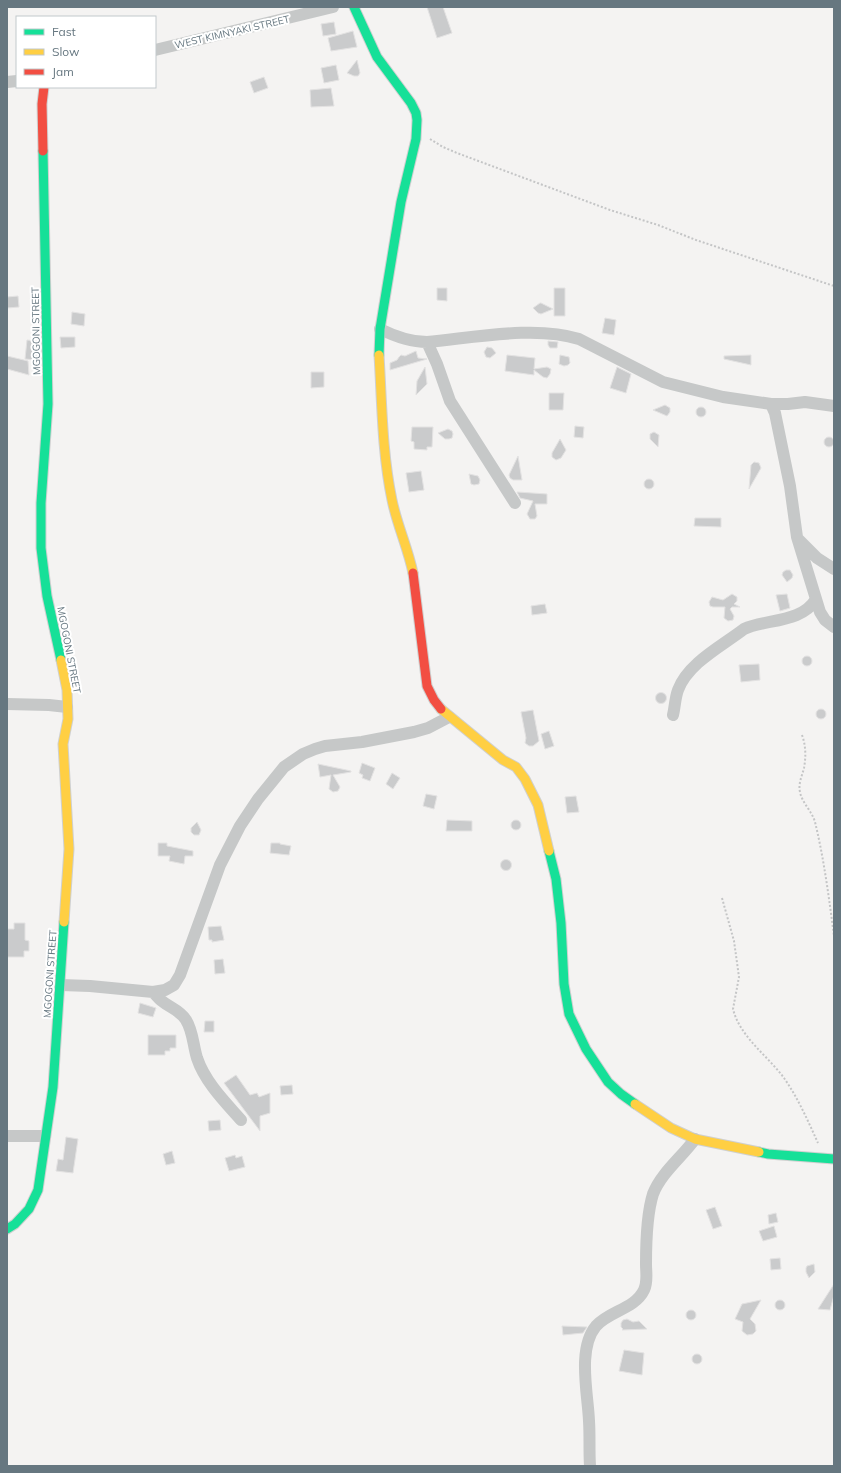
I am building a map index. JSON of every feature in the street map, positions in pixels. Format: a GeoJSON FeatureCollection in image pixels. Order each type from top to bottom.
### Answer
{"type":"FeatureCollection","features":[{"type":"Feature","properties":{"kind":"street"},"geometry":{"type":"LineString","coordinates":[[287,19],[299,7]]}},
{"type":"Feature","properties":{"kind":"street","name":"WEST KIMNYAKI STREET"},"geometry":{"type":"LineString","coordinates":[[156,50],[333,7]]}},
{"type":"Feature","properties":{"kind":"street"},"geometry":{"type":"LineString","coordinates":[[354,7],[377,57],[411,103],[416,113],[418,129],[401,202],[380,329],[380,353],[384,452],[392,502],[410,557],[414,576],[427,686],[434,700],[449,717],[503,760],[516,767],[526,779],[538,805],[557,885],[561,923],[565,998],[569,1014],[586,1049],[608,1082],[621,1094],[661,1122],[695,1139],[768,1154],[830,1159]]}},
{"type":"Feature","properties":{"kind":"street","name":"MGOGONI STREET"},"geometry":{"type":"LineString","coordinates":[[7,1229],[15,1224],[29,1209],[38,1190],[52,1087],[61,985],[69,849],[63,744],[68,719],[67,690],[47,596],[41,548],[40,503],[48,391],[42,104],[44,88]]}},
{"type":"Feature","properties":{"kind":"street"},"geometry":{"type":"LineString","coordinates":[[380,329],[399,339],[427,342],[512,334],[566,335],[663,382],[724,397],[771,404],[805,402],[834,406]]}},
{"type":"Feature","properties":{"kind":"street"},"geometry":{"type":"LineString","coordinates":[[427,342],[437,364],[450,401],[515,504]]}},
{"type":"Feature","properties":{"kind":"street"},"geometry":{"type":"LineString","coordinates":[[771,404],[775,413],[790,486],[797,537],[816,600],[825,620],[834,627]]}},
{"type":"Feature","properties":{"kind":"street"},"geometry":{"type":"LineString","coordinates":[[797,537],[817,558],[834,569]]}},
{"type":"Feature","properties":{"kind":"street"},"geometry":{"type":"LineString","coordinates":[[673,715],[678,691],[686,675],[693,667],[744,629],[753,625],[798,615],[813,605],[816,600]]}},
{"type":"Feature","properties":{"kind":"street"},"geometry":{"type":"LineString","coordinates":[[7,704],[49,705],[67,708]]}},
{"type":"Feature","properties":{"kind":"street"},"geometry":{"type":"LineString","coordinates":[[61,985],[90,986],[153,992],[165,990],[174,984],[180,975],[220,865],[240,826],[262,793],[284,768],[303,754],[315,749],[325,746],[362,742],[414,732],[428,728],[449,717]]}},
{"type":"Feature","properties":{"kind":"street"},"geometry":{"type":"LineString","coordinates":[[153,992],[161,1001],[177,1010],[187,1020],[197,1058],[203,1071],[211,1084],[241,1120]]}},
{"type":"Feature","properties":{"kind":"street"},"geometry":{"type":"LineString","coordinates":[[7,1136],[45,1136]]}},
{"type":"Feature","properties":{"kind":"street"},"geometry":{"type":"LineString","coordinates":[[590,1466],[585,1366],[590,1336],[595,1327],[601,1322],[639,1298],[644,1291],[647,1276],[647,1241],[653,1194],[663,1177],[695,1139]]}},
{"type":"Feature","properties":{"kind":"path"},"geometry":{"type":"LineString","coordinates":[[418,129],[431,140],[457,153],[610,210],[658,225],[696,240],[834,286]]}},
{"type":"Feature","properties":{"kind":"path"},"geometry":{"type":"LineString","coordinates":[[802,735],[805,743],[806,754],[800,791],[801,797],[812,813],[815,821],[834,936]]}},
{"type":"Feature","properties":{"kind":"path"},"geometry":{"type":"LineString","coordinates":[[722,898],[734,942],[739,977],[733,1009],[734,1014],[748,1037],[783,1077],[795,1094],[830,1159]]}},
{"type":"Feature","properties":{"kind":"building"},"geometry":{"type":"Polygon","coordinates":[[[427,7],[443,7],[452,33],[437,38],[427,7]]]}},
{"type":"Feature","properties":{"kind":"building"},"geometry":{"type":"Polygon","coordinates":[[[334,22],[336,34],[323,36],[321,24],[334,22]]]}},
{"type":"Feature","properties":{"kind":"building"},"geometry":{"type":"Polygon","coordinates":[[[353,31],[357,47],[331,51],[328,38],[353,31]]]}},
{"type":"Feature","properties":{"kind":"building"},"geometry":{"type":"Polygon","coordinates":[[[357,60],[360,73],[358,76],[347,73],[357,60]]]}},
{"type":"Feature","properties":{"kind":"building"},"geometry":{"type":"Polygon","coordinates":[[[336,65],[339,80],[324,83],[321,68],[336,65]]]}},
{"type":"Feature","properties":{"kind":"building"},"geometry":{"type":"Polygon","coordinates":[[[264,77],[268,88],[254,93],[250,82],[264,77]]]}},
{"type":"Feature","properties":{"kind":"building"},"geometry":{"type":"Polygon","coordinates":[[[331,88],[334,106],[311,107],[310,90],[331,88]]]}},
{"type":"Feature","properties":{"kind":"building"},"geometry":{"type":"Polygon","coordinates":[[[437,288],[447,288],[447,301],[437,300],[437,288]]]}},
{"type":"Feature","properties":{"kind":"building"},"geometry":{"type":"Polygon","coordinates":[[[554,288],[565,288],[565,316],[554,316],[554,288]]]}},
{"type":"Feature","properties":{"kind":"building"},"geometry":{"type":"Polygon","coordinates":[[[18,296],[19,307],[7,308],[7,297],[18,296]]]}},
{"type":"Feature","properties":{"kind":"building"},"geometry":{"type":"Polygon","coordinates":[[[540,303],[553,309],[541,314],[538,313],[533,308],[540,303]]]}},
{"type":"Feature","properties":{"kind":"building"},"geometry":{"type":"Polygon","coordinates":[[[72,312],[85,314],[84,326],[71,324],[72,312]]]}},
{"type":"Feature","properties":{"kind":"building"},"geometry":{"type":"Polygon","coordinates":[[[605,318],[616,320],[614,335],[602,333],[605,318]]]}},
{"type":"Feature","properties":{"kind":"building"},"geometry":{"type":"Polygon","coordinates":[[[60,337],[75,337],[75,347],[61,348],[60,337]]]}},
{"type":"Feature","properties":{"kind":"building"},"geometry":{"type":"Polygon","coordinates":[[[27,340],[37,341],[37,360],[25,359],[27,340]]]}},
{"type":"Feature","properties":{"kind":"building"},"geometry":{"type":"Polygon","coordinates":[[[548,341],[558,342],[557,348],[550,348],[548,341]]]}},
{"type":"Feature","properties":{"kind":"building"},"geometry":{"type":"Polygon","coordinates":[[[487,347],[492,348],[496,353],[490,358],[486,357],[484,352],[487,347]]]}},
{"type":"Feature","properties":{"kind":"building"},"geometry":{"type":"Polygon","coordinates":[[[416,351],[418,358],[427,359],[390,370],[390,363],[397,360],[401,355],[405,356],[416,351]]]}},
{"type":"Feature","properties":{"kind":"building"},"geometry":{"type":"Polygon","coordinates":[[[507,355],[535,358],[534,369],[547,367],[551,369],[550,374],[547,378],[543,377],[534,370],[534,375],[505,371],[507,355]]]}},
{"type":"Feature","properties":{"kind":"building"},"geometry":{"type":"Polygon","coordinates":[[[560,355],[569,357],[570,363],[568,365],[564,366],[559,364],[560,355]]]}},
{"type":"Feature","properties":{"kind":"building"},"geometry":{"type":"Polygon","coordinates":[[[751,355],[751,365],[724,359],[724,356],[751,355]]]}},
{"type":"Feature","properties":{"kind":"building"},"geometry":{"type":"Polygon","coordinates":[[[7,356],[28,361],[29,375],[7,369],[7,356]]]}},
{"type":"Feature","properties":{"kind":"building"},"geometry":{"type":"Polygon","coordinates":[[[425,367],[427,384],[416,395],[417,381],[425,367]]]}},
{"type":"Feature","properties":{"kind":"building"},"geometry":{"type":"Polygon","coordinates":[[[617,367],[631,374],[626,393],[610,388],[617,367]]]}},
{"type":"Feature","properties":{"kind":"building"},"geometry":{"type":"Polygon","coordinates":[[[311,372],[324,372],[324,387],[311,388],[311,372]]]}},
{"type":"Feature","properties":{"kind":"building"},"geometry":{"type":"Polygon","coordinates":[[[549,393],[564,393],[563,410],[549,410],[549,393]]]}},
{"type":"Feature","properties":{"kind":"building"},"geometry":{"type":"Polygon","coordinates":[[[665,405],[670,408],[670,412],[667,416],[653,410],[665,405]]]}},
{"type":"Feature","properties":{"kind":"building"},"geometry":{"type":"Polygon","coordinates":[[[699,407],[703,407],[705,408],[705,416],[699,417],[696,414],[696,410],[699,407]]]}},
{"type":"Feature","properties":{"kind":"building"},"geometry":{"type":"Polygon","coordinates":[[[575,426],[584,427],[583,438],[574,437],[575,426]]]}},
{"type":"Feature","properties":{"kind":"building"},"geometry":{"type":"Polygon","coordinates":[[[412,427],[433,427],[432,447],[427,447],[427,450],[414,449],[414,442],[411,441],[412,427]]]}},
{"type":"Feature","properties":{"kind":"building"},"geometry":{"type":"Polygon","coordinates":[[[448,429],[452,431],[452,438],[445,439],[438,433],[448,429]]]}},
{"type":"Feature","properties":{"kind":"building"},"geometry":{"type":"Polygon","coordinates":[[[654,432],[659,435],[658,447],[650,439],[650,434],[654,432]]]}},
{"type":"Feature","properties":{"kind":"building"},"geometry":{"type":"Polygon","coordinates":[[[827,437],[831,437],[833,438],[833,446],[827,447],[824,444],[824,440],[827,437]]]}},
{"type":"Feature","properties":{"kind":"building"},"geometry":{"type":"Polygon","coordinates":[[[560,439],[566,450],[561,458],[556,460],[552,457],[552,453],[560,439]]]}},
{"type":"Feature","properties":{"kind":"building"},"geometry":{"type":"Polygon","coordinates":[[[518,456],[522,480],[513,480],[509,475],[518,456]]]}},
{"type":"Feature","properties":{"kind":"building"},"geometry":{"type":"Polygon","coordinates":[[[754,462],[759,463],[761,468],[749,489],[751,465],[754,462]]]}},
{"type":"Feature","properties":{"kind":"building"},"geometry":{"type":"Polygon","coordinates":[[[421,471],[424,490],[409,492],[406,473],[421,471]]]}},
{"type":"Feature","properties":{"kind":"building"},"geometry":{"type":"Polygon","coordinates":[[[469,474],[478,476],[480,480],[479,484],[471,484],[469,474]]]}},
{"type":"Feature","properties":{"kind":"building"},"geometry":{"type":"Polygon","coordinates":[[[647,479],[651,479],[653,480],[653,488],[647,489],[644,486],[644,482],[647,479]]]}},
{"type":"Feature","properties":{"kind":"building"},"geometry":{"type":"Polygon","coordinates":[[[517,492],[547,494],[547,504],[535,504],[537,516],[535,519],[530,519],[527,514],[533,501],[520,498],[517,492]]]}},
{"type":"Feature","properties":{"kind":"building"},"geometry":{"type":"Polygon","coordinates":[[[695,518],[721,518],[721,527],[694,526],[695,518]]]}},
{"type":"Feature","properties":{"kind":"building"},"geometry":{"type":"Polygon","coordinates":[[[786,570],[790,570],[793,575],[787,582],[782,575],[786,570]]]}},
{"type":"Feature","properties":{"kind":"building"},"geometry":{"type":"Polygon","coordinates":[[[732,594],[737,597],[737,601],[734,604],[740,607],[732,607],[730,609],[734,616],[733,620],[728,621],[724,618],[725,607],[713,607],[710,606],[709,602],[712,597],[723,600],[732,594]]]}},
{"type":"Feature","properties":{"kind":"building"},"geometry":{"type":"Polygon","coordinates":[[[787,594],[790,608],[780,611],[776,595],[787,594]]]}},
{"type":"Feature","properties":{"kind":"building"},"geometry":{"type":"Polygon","coordinates":[[[545,604],[547,613],[532,615],[531,606],[545,604]]]}},
{"type":"Feature","properties":{"kind":"building"},"geometry":{"type":"Polygon","coordinates":[[[805,656],[809,656],[811,657],[811,665],[805,666],[802,663],[802,659],[805,656]]]}},
{"type":"Feature","properties":{"kind":"building"},"geometry":{"type":"Polygon","coordinates":[[[759,664],[760,680],[741,682],[739,665],[759,664]]]}},
{"type":"Feature","properties":{"kind":"building"},"geometry":{"type":"Polygon","coordinates":[[[659,693],[663,693],[665,694],[665,702],[659,703],[656,700],[656,696],[659,693]]]}},
{"type":"Feature","properties":{"kind":"building"},"geometry":{"type":"Polygon","coordinates":[[[819,709],[823,709],[825,710],[825,718],[819,719],[816,716],[816,712],[819,709]]]}},
{"type":"Feature","properties":{"kind":"building"},"geometry":{"type":"Polygon","coordinates":[[[533,710],[539,741],[533,746],[529,746],[525,743],[526,738],[521,712],[533,710]]]}},
{"type":"Feature","properties":{"kind":"building"},"geometry":{"type":"Polygon","coordinates":[[[549,731],[554,746],[545,749],[541,734],[549,731]]]}},
{"type":"Feature","properties":{"kind":"building"},"geometry":{"type":"Polygon","coordinates":[[[362,763],[375,768],[370,781],[362,778],[363,775],[359,773],[362,763]]]}},
{"type":"Feature","properties":{"kind":"building"},"geometry":{"type":"Polygon","coordinates":[[[318,764],[351,772],[333,775],[340,787],[338,791],[333,792],[329,789],[331,775],[320,777],[318,764]]]}},
{"type":"Feature","properties":{"kind":"building"},"geometry":{"type":"Polygon","coordinates":[[[392,773],[400,778],[393,789],[386,784],[392,773]]]}},
{"type":"Feature","properties":{"kind":"building"},"geometry":{"type":"Polygon","coordinates":[[[426,794],[437,796],[434,809],[423,806],[426,794]]]}},
{"type":"Feature","properties":{"kind":"building"},"geometry":{"type":"Polygon","coordinates":[[[576,796],[579,812],[567,813],[565,797],[576,796]]]}},
{"type":"Feature","properties":{"kind":"building"},"geometry":{"type":"Polygon","coordinates":[[[447,820],[472,821],[472,831],[446,831],[447,820]]]}},
{"type":"Feature","properties":{"kind":"building"},"geometry":{"type":"Polygon","coordinates":[[[514,820],[518,820],[520,821],[520,829],[514,830],[511,827],[511,823],[514,820]]]}},
{"type":"Feature","properties":{"kind":"building"},"geometry":{"type":"Polygon","coordinates":[[[197,822],[201,830],[199,835],[194,835],[191,832],[191,828],[197,822]]]}},
{"type":"Feature","properties":{"kind":"building"},"geometry":{"type":"Polygon","coordinates":[[[158,843],[167,843],[167,846],[193,851],[193,856],[185,856],[184,864],[169,861],[170,856],[158,856],[158,843]]]}},
{"type":"Feature","properties":{"kind":"building"},"geometry":{"type":"Polygon","coordinates":[[[271,843],[280,843],[291,846],[289,855],[270,853],[271,843]]]}},
{"type":"Feature","properties":{"kind":"building"},"geometry":{"type":"Polygon","coordinates":[[[504,860],[508,860],[510,861],[510,869],[504,870],[501,867],[501,863],[504,860]]]}},
{"type":"Feature","properties":{"kind":"building"},"geometry":{"type":"Polygon","coordinates":[[[14,923],[25,923],[25,940],[29,941],[29,951],[24,951],[24,957],[7,957],[7,929],[14,929],[14,923]]]}},
{"type":"Feature","properties":{"kind":"building"},"geometry":{"type":"Polygon","coordinates":[[[221,926],[224,940],[212,942],[212,940],[209,940],[208,927],[221,926]]]}},
{"type":"Feature","properties":{"kind":"building"},"geometry":{"type":"Polygon","coordinates":[[[223,959],[225,973],[215,974],[214,960],[223,959]]]}},
{"type":"Feature","properties":{"kind":"building"},"geometry":{"type":"Polygon","coordinates":[[[140,1003],[156,1008],[153,1017],[138,1013],[140,1003]]]}},
{"type":"Feature","properties":{"kind":"building"},"geometry":{"type":"Polygon","coordinates":[[[205,1021],[214,1021],[214,1032],[204,1032],[205,1021]]]}},
{"type":"Feature","properties":{"kind":"building"},"geometry":{"type":"Polygon","coordinates":[[[148,1035],[176,1035],[176,1048],[170,1048],[170,1051],[165,1051],[165,1055],[148,1055],[148,1035]]]}},
{"type":"Feature","properties":{"kind":"building"},"geometry":{"type":"Polygon","coordinates":[[[236,1075],[250,1095],[257,1093],[259,1097],[270,1093],[270,1113],[260,1116],[260,1131],[224,1083],[236,1075]]]}},
{"type":"Feature","properties":{"kind":"building"},"geometry":{"type":"Polygon","coordinates":[[[292,1085],[293,1094],[281,1095],[280,1086],[292,1085]]]}},
{"type":"Feature","properties":{"kind":"building"},"geometry":{"type":"Polygon","coordinates":[[[220,1120],[221,1130],[209,1131],[208,1121],[220,1120]]]}},
{"type":"Feature","properties":{"kind":"building"},"geometry":{"type":"Polygon","coordinates":[[[66,1137],[78,1139],[73,1173],[56,1171],[58,1159],[63,1160],[66,1137]]]}},
{"type":"Feature","properties":{"kind":"building"},"geometry":{"type":"Polygon","coordinates":[[[172,1151],[175,1163],[166,1165],[163,1154],[172,1151]]]}},
{"type":"Feature","properties":{"kind":"building"},"geometry":{"type":"Polygon","coordinates":[[[235,1155],[236,1158],[242,1156],[245,1167],[229,1171],[225,1158],[235,1155]]]}},
{"type":"Feature","properties":{"kind":"building"},"geometry":{"type":"Polygon","coordinates":[[[715,1207],[722,1226],[713,1229],[706,1210],[715,1207]]]}},
{"type":"Feature","properties":{"kind":"building"},"geometry":{"type":"Polygon","coordinates":[[[776,1213],[778,1222],[769,1224],[768,1215],[776,1213]]]}},
{"type":"Feature","properties":{"kind":"building"},"geometry":{"type":"Polygon","coordinates":[[[774,1226],[777,1237],[763,1241],[759,1231],[774,1226]]]}},
{"type":"Feature","properties":{"kind":"building"},"geometry":{"type":"Polygon","coordinates":[[[780,1258],[781,1269],[771,1270],[770,1259],[780,1258]]]}},
{"type":"Feature","properties":{"kind":"building"},"geometry":{"type":"Polygon","coordinates":[[[814,1264],[815,1272],[809,1278],[806,1268],[807,1266],[814,1264]]]}},
{"type":"Feature","properties":{"kind":"building"},"geometry":{"type":"Polygon","coordinates":[[[834,1284],[834,1295],[830,1310],[818,1309],[834,1284]]]}},
{"type":"Feature","properties":{"kind":"building"},"geometry":{"type":"Polygon","coordinates":[[[761,1300],[750,1319],[755,1324],[756,1331],[753,1334],[747,1335],[742,1331],[743,1322],[735,1319],[742,1304],[761,1300]]]}},
{"type":"Feature","properties":{"kind":"building"},"geometry":{"type":"Polygon","coordinates":[[[778,1300],[782,1300],[784,1301],[784,1309],[778,1310],[775,1307],[775,1303],[778,1300]]]}},
{"type":"Feature","properties":{"kind":"building"},"geometry":{"type":"Polygon","coordinates":[[[689,1310],[693,1310],[695,1311],[695,1319],[689,1320],[686,1317],[686,1313],[689,1310]]]}},
{"type":"Feature","properties":{"kind":"building"},"geometry":{"type":"Polygon","coordinates":[[[627,1319],[633,1322],[639,1321],[647,1329],[622,1330],[621,1323],[623,1320],[627,1319]]]}},
{"type":"Feature","properties":{"kind":"building"},"geometry":{"type":"Polygon","coordinates":[[[562,1326],[587,1327],[583,1333],[563,1335],[562,1326]]]}},
{"type":"Feature","properties":{"kind":"building"},"geometry":{"type":"Polygon","coordinates":[[[624,1350],[644,1353],[642,1375],[619,1371],[624,1350]]]}},
{"type":"Feature","properties":{"kind":"building"},"geometry":{"type":"Polygon","coordinates":[[[695,1354],[699,1354],[701,1355],[701,1363],[695,1364],[692,1361],[692,1357],[695,1354]]]}},
{"type":"Feature","properties":{"kind":"traffic: fast"},"geometry":{"type":"LineString","coordinates":[[354,7],[377,57],[411,103],[416,113],[417,120],[416,139],[401,202],[380,329],[379,355]]}},
{"type":"Feature","properties":{"kind":"traffic: fast"},"geometry":{"type":"LineString","coordinates":[[43,151],[48,404],[41,503],[41,548],[47,596],[61,660]]}},
{"type":"Feature","properties":{"kind":"traffic: fast"},"geometry":{"type":"LineString","coordinates":[[549,851],[556,879],[561,923],[564,984],[569,1014],[586,1049],[608,1082],[635,1104]]}},
{"type":"Feature","properties":{"kind":"traffic: fast"},"geometry":{"type":"LineString","coordinates":[[7,1229],[15,1224],[29,1209],[38,1190],[53,1087],[64,922]]}},
{"type":"Feature","properties":{"kind":"traffic: fast"},"geometry":{"type":"LineString","coordinates":[[759,1152],[834,1159]]}},
{"type":"Feature","properties":{"kind":"traffic: slow"},"geometry":{"type":"LineString","coordinates":[[379,355],[386,464],[394,509],[413,573]]}},
{"type":"Feature","properties":{"kind":"traffic: slow"},"geometry":{"type":"LineString","coordinates":[[61,660],[67,690],[68,719],[63,744],[69,849],[64,922]]}},
{"type":"Feature","properties":{"kind":"traffic: slow"},"geometry":{"type":"LineString","coordinates":[[441,709],[503,760],[516,767],[525,779],[538,805],[549,851]]}},
{"type":"Feature","properties":{"kind":"traffic: slow"},"geometry":{"type":"LineString","coordinates":[[635,1104],[671,1128],[695,1139],[759,1152]]}},
{"type":"Feature","properties":{"kind":"traffic: jam"},"geometry":{"type":"LineString","coordinates":[[43,151],[42,104],[44,88]]}},
{"type":"Feature","properties":{"kind":"traffic: jam"},"geometry":{"type":"LineString","coordinates":[[413,573],[427,686],[434,700],[441,709]]}}]}
